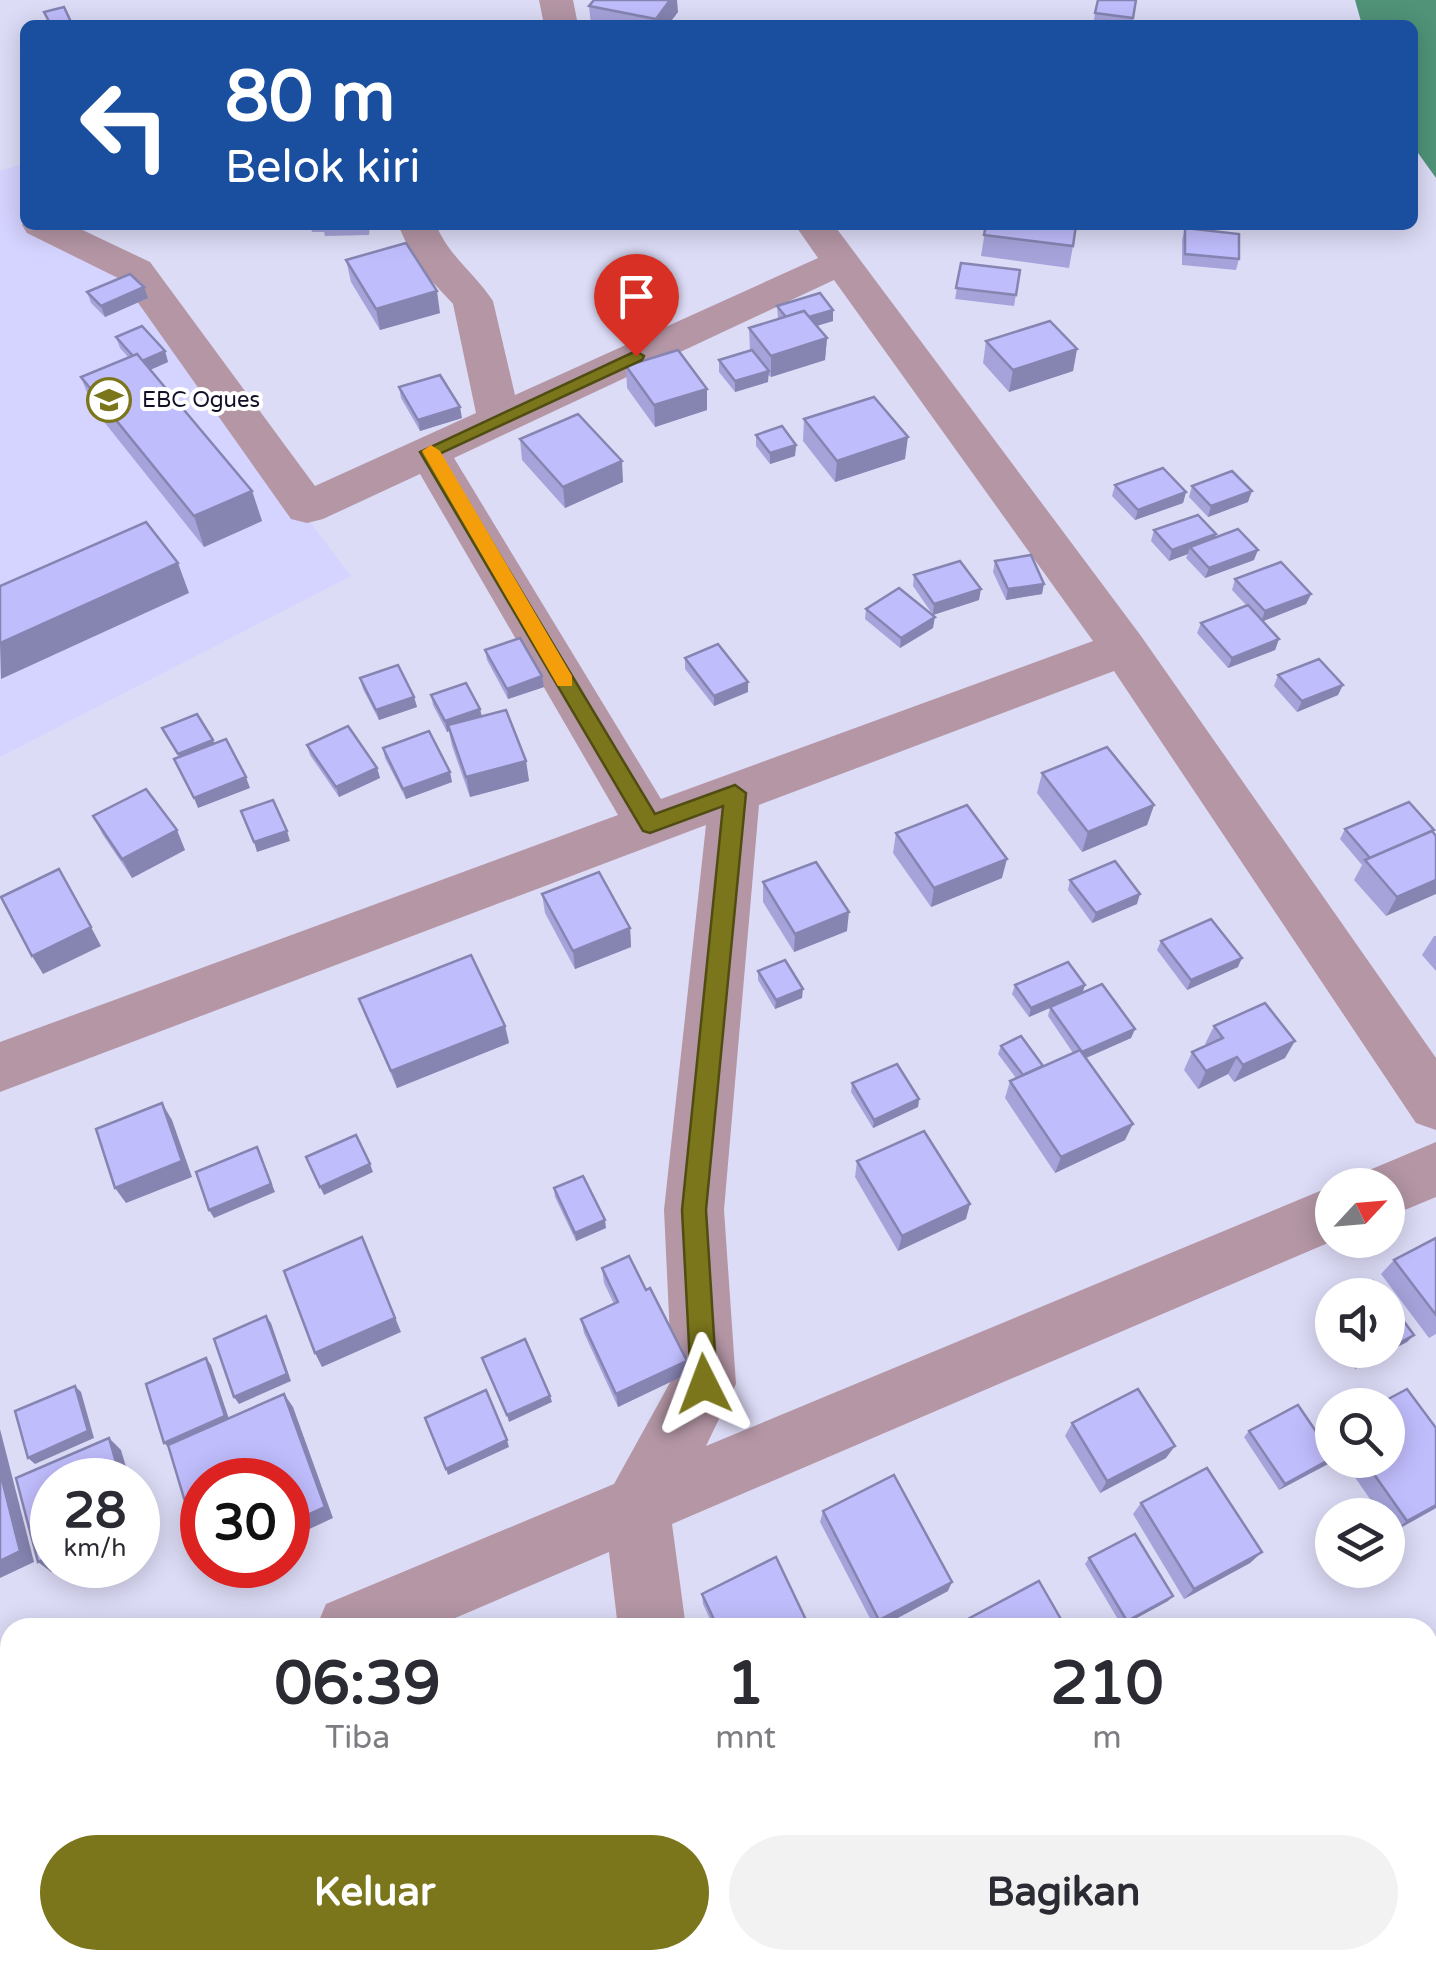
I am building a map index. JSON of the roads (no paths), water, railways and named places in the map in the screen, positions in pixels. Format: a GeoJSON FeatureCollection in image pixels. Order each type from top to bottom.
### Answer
{"type":"FeatureCollection","features":[{"type":"Feature","properties":{"kind":"street"},"geometry":{"type":"LineString","coordinates":[[52,230],[136,270],[307,508],[499,420],[827,244],[1124,648],[1436,1105]]}},
{"type":"Feature","properties":{"kind":"street"},"geometry":{"type":"LineString","coordinates":[[418,230],[430,256],[472,301],[499,420]]}},
{"type":"Feature","properties":{"kind":"street"},"geometry":{"type":"LineString","coordinates":[[429,452],[650,825]]}},
{"type":"Feature","properties":{"kind":"street"},"geometry":{"type":"LineString","coordinates":[[0,1067],[1124,648]]}},
{"type":"Feature","properties":{"kind":"street"},"geometry":{"type":"LineString","coordinates":[[651,1618],[637,1508],[704,1384],[694,1210],[735,793]]}},
{"type":"Feature","properties":{"kind":"street"},"geometry":{"type":"LineString","coordinates":[[1405,1183],[1436,1170]]}},
{"type":"Feature","properties":{"kind":"street"},"geometry":{"type":"LineString","coordinates":[[374,1618],[1315,1220]]}},
{"type":"Feature","properties":{"kind":"place","name":"EBC Ogues"},"geometry":{"type":"Point","coordinates":[109,400]}}]}
